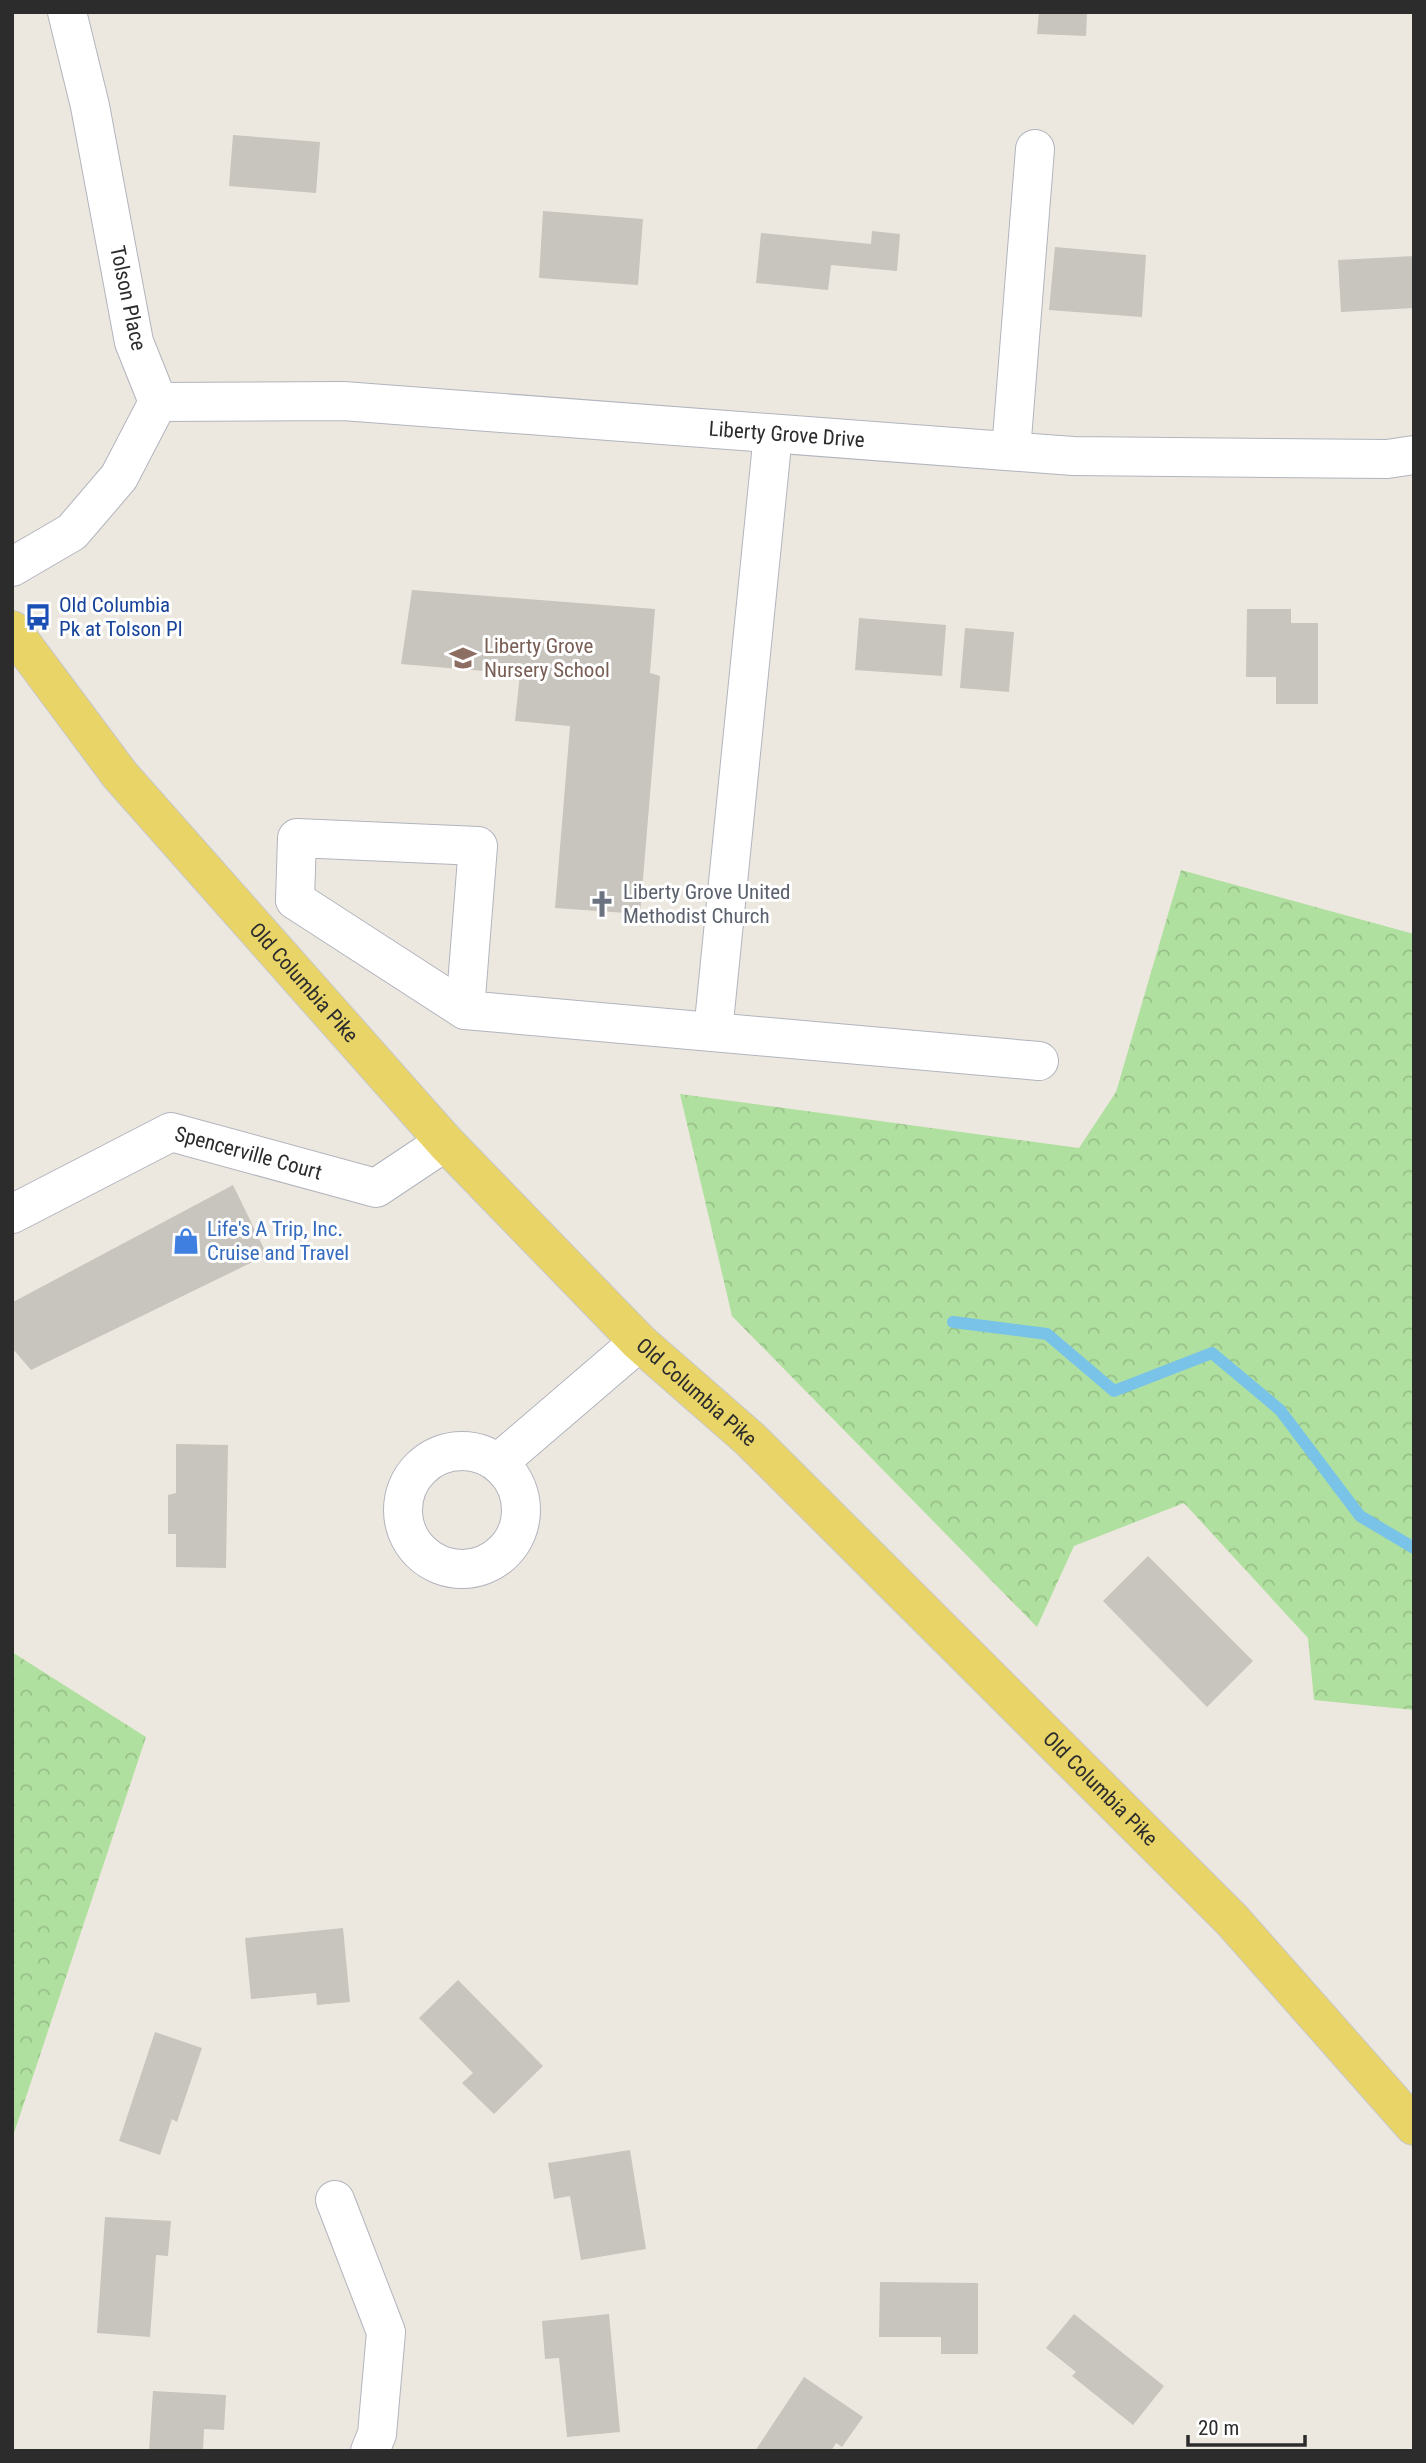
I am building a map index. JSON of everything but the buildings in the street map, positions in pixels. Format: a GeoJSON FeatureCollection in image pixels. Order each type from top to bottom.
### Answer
{"type":"FeatureCollection","features":[{"type":"Feature","properties":{"kind":"main road","name":"Old Columbia Pike"},"geometry":{"type":"LineString","coordinates":[[12,630],[120,775],[445,1142],[639,1342],[751,1440],[1223,1910],[1414,2126]]}},
{"type":"Feature","properties":{"kind":"street","name":"Tolson Place"},"geometry":{"type":"LineString","coordinates":[[67,12],[90,106],[134,342],[158,402]]}},
{"type":"Feature","properties":{"kind":"street"},"geometry":{"type":"LineString","coordinates":[[1011,451],[1035,149]]}},
{"type":"Feature","properties":{"kind":"street","name":"Liberty Grove Drive"},"geometry":{"type":"LineString","coordinates":[[158,402],[343,401],[1073,456],[1387,458],[1414,455]]}},
{"type":"Feature","properties":{"kind":"street"},"geometry":{"type":"LineString","coordinates":[[12,567],[72,532],[118,477],[158,402]]}},
{"type":"Feature","properties":{"kind":"street"},"geometry":{"type":"LineString","coordinates":[[713,1032],[773,434]]}},
{"type":"Feature","properties":{"kind":"street"},"geometry":{"type":"LineString","coordinates":[[295,901],[297,838],[478,846],[465,1010]]}},
{"type":"Feature","properties":{"kind":"street"},"geometry":{"type":"LineString","coordinates":[[295,901],[465,1010],[1039,1061]]}},
{"type":"Feature","properties":{"kind":"street"},"geometry":{"type":"LineString","coordinates":[[255,927],[295,901]]}},
{"type":"Feature","properties":{"kind":"street","name":"Spencerville Court"},"geometry":{"type":"LineString","coordinates":[[12,1214],[171,1132],[376,1188],[445,1142]]}},
{"type":"Feature","properties":{"kind":"street"},"geometry":{"type":"LineString","coordinates":[[499,1462],[639,1342]]}},
{"type":"Feature","properties":{"kind":"street"},"geometry":{"type":"LineString","coordinates":[[335,2200],[386,2332],[377,2434],[370,2451]]}},
{"type":"Feature","properties":{"kind":"green space"},"geometry":{"type":"Polygon","coordinates":[[[1181,870],[1414,934],[1414,1710],[1314,1700],[1308,1638],[1184,1503],[1074,1546],[1037,1627],[732,1316],[680,1094],[1079,1148],[1116,1092],[1181,870]]]}},
{"type":"Feature","properties":{"kind":"green space"},"geometry":{"type":"Polygon","coordinates":[[[12,1652],[146,1737],[12,2139],[12,1652]]]}},
{"type":"Feature","properties":{"kind":"waterway"},"geometry":{"type":"LineString","coordinates":[[953,1322],[1047,1334],[1114,1391],[1212,1353],[1280,1410],[1360,1516],[1414,1548]]}},
{"type":"Feature","properties":{"kind":"place","name":"Old Columbia Pk at Tolson Pl"},"geometry":{"type":"Point","coordinates":[38,617]}},
{"type":"Feature","properties":{"kind":"place","name":"Liberty Grove Nursery School"},"geometry":{"type":"Point","coordinates":[463,658]}},
{"type":"Feature","properties":{"kind":"place","name":"Liberty Grove United Methodist Church"},"geometry":{"type":"Point","coordinates":[602,904]}},
{"type":"Feature","properties":{"kind":"place","name":"Life's A Trip, Inc. Cruise and Travel"},"geometry":{"type":"Point","coordinates":[186,1241]}}]}
